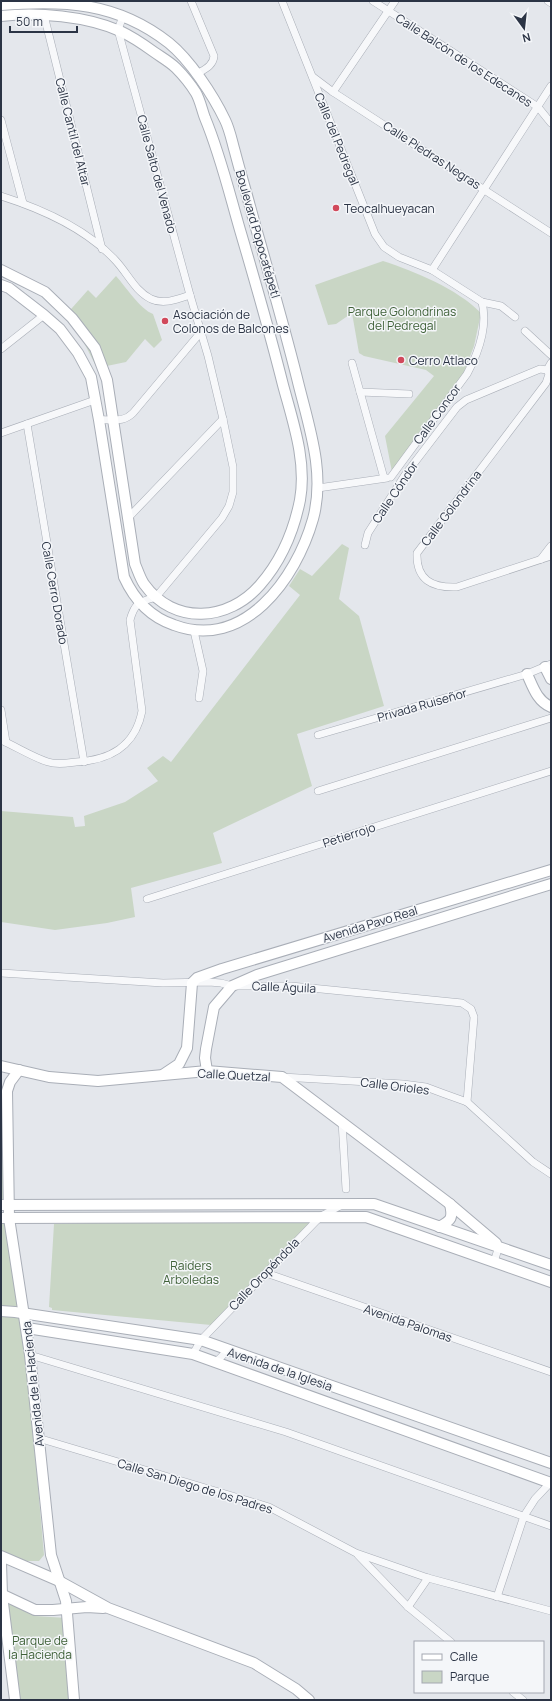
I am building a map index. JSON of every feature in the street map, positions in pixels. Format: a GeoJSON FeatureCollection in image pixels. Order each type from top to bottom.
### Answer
{"type":"FeatureCollection","features":[{"type":"Feature","properties":{"kind":"street"},"geometry":{"type":"LineString","coordinates":[[191,1],[214,56],[214,61],[211,65],[197,74]]}},
{"type":"Feature","properties":{"kind":"street","name":"Calle del Pedregal"},"geometry":{"type":"LineString","coordinates":[[282,1],[375,234],[384,247],[399,257],[432,270],[482,302],[501,306],[515,317]]}},
{"type":"Feature","properties":{"kind":"street","name":"Calle Balcón de los Edecanes"},"geometry":{"type":"LineString","coordinates":[[373,1],[538,108],[551,123]]}},
{"type":"Feature","properties":{"kind":"street"},"geometry":{"type":"LineString","coordinates":[[333,92],[395,1]]}},
{"type":"Feature","properties":{"kind":"street","name":"Boulevard Popocatépetl"},"geometry":{"type":"LineString","coordinates":[[1,5],[60,2],[105,10],[138,22],[170,44],[197,74],[226,121],[288,342],[312,439],[317,468],[318,488],[313,520],[299,554],[283,583],[262,606],[241,621],[217,630],[194,631],[169,623],[155,616],[131,591],[124,576],[91,379],[78,353],[60,329],[9,288],[1,285]]}},
{"type":"Feature","properties":{"kind":"street","name":"Boulevard Popocatépetl"},"geometry":{"type":"LineString","coordinates":[[1,16],[23,14],[70,18],[118,30],[135,38],[175,67],[196,93],[214,140],[271,338],[298,441],[302,473],[300,498],[294,524],[278,559],[260,585],[246,598],[217,612],[195,614],[170,606],[156,597],[143,582],[135,564],[107,380],[95,348],[72,318],[45,292],[1,270]]}},
{"type":"Feature","properties":{"kind":"street","name":"Calle Cantil del Altar"},"geometry":{"type":"LineString","coordinates":[[44,15],[102,249]]}},
{"type":"Feature","properties":{"kind":"street"},"geometry":{"type":"LineString","coordinates":[[118,30],[123,16]]}},
{"type":"Feature","properties":{"kind":"street","name":"Calle Salto del Venado"},"geometry":{"type":"LineString","coordinates":[[118,30],[201,332],[223,419],[233,467],[233,492],[229,506],[222,518],[156,597]]}},
{"type":"Feature","properties":{"kind":"street","name":"Calle Piedras Negras"},"geometry":{"type":"LineString","coordinates":[[312,77],[551,233]]}},
{"type":"Feature","properties":{"kind":"street"},"geometry":{"type":"LineString","coordinates":[[432,270],[551,86]]}},
{"type":"Feature","properties":{"kind":"street"},"geometry":{"type":"LineString","coordinates":[[1,120],[23,203]]}},
{"type":"Feature","properties":{"kind":"street"},"geometry":{"type":"LineString","coordinates":[[1,196],[23,203],[56,218],[86,235],[116,261],[142,293],[152,300],[161,302],[170,301],[190,295]]}},
{"type":"Feature","properties":{"kind":"street","name":"Calle Concor"},"geometry":{"type":"LineString","coordinates":[[388,478],[467,374],[474,360],[484,325],[485,314],[482,302]]}},
{"type":"Feature","properties":{"kind":"street"},"geometry":{"type":"LineString","coordinates":[[1,349],[44,315]]}},
{"type":"Feature","properties":{"kind":"street"},"geometry":{"type":"LineString","coordinates":[[525,331],[551,355]]}},
{"type":"Feature","properties":{"kind":"street"},"geometry":{"type":"LineString","coordinates":[[99,420],[113,419],[120,421],[128,419],[201,332]]}},
{"type":"Feature","properties":{"kind":"street"},"geometry":{"type":"LineString","coordinates":[[352,363],[388,478]]}},
{"type":"Feature","properties":{"kind":"street","name":"Calle Golondrina"},"geometry":{"type":"LineString","coordinates":[[461,403],[540,369],[549,367],[549,374],[546,384],[417,553],[418,569],[422,576],[436,586],[457,587],[551,556]]}},
{"type":"Feature","properties":{"kind":"street"},"geometry":{"type":"LineString","coordinates":[[91,379],[105,374]]}},
{"type":"Feature","properties":{"kind":"street"},"geometry":{"type":"LineString","coordinates":[[360,392],[409,394]]}},
{"type":"Feature","properties":{"kind":"street"},"geometry":{"type":"LineString","coordinates":[[1,433],[95,400]]}},
{"type":"Feature","properties":{"kind":"street","name":"Calle Cóndor"},"geometry":{"type":"LineString","coordinates":[[365,545],[368,533],[405,475],[461,403]]}},
{"type":"Feature","properties":{"kind":"street"},"geometry":{"type":"LineString","coordinates":[[128,518],[223,419]]}},
{"type":"Feature","properties":{"kind":"street","name":"Calle Cerro Dorado"},"geometry":{"type":"LineString","coordinates":[[27,424],[84,762]]}},
{"type":"Feature","properties":{"kind":"street"},"geometry":{"type":"LineString","coordinates":[[298,441],[312,439]]}},
{"type":"Feature","properties":{"kind":"street"},"geometry":{"type":"LineString","coordinates":[[318,488],[405,475]]}},
{"type":"Feature","properties":{"kind":"street"},"geometry":{"type":"LineString","coordinates":[[300,498],[305,503],[316,502]]}},
{"type":"Feature","properties":{"kind":"street"},"geometry":{"type":"LineString","coordinates":[[541,559],[551,546]]}},
{"type":"Feature","properties":{"kind":"street"},"geometry":{"type":"LineString","coordinates":[[1,710],[4,741],[47,762],[57,764],[97,760],[121,747],[133,738],[140,724],[142,711],[130,620],[133,608],[140,602],[156,597]]}},
{"type":"Feature","properties":{"kind":"street"},"geometry":{"type":"LineString","coordinates":[[194,631],[203,671],[199,698]]}},
{"type":"Feature","properties":{"kind":"street"},"geometry":{"type":"LineString","coordinates":[[548,666],[551,679]]}},
{"type":"Feature","properties":{"kind":"street","name":"Privada Ruiseñor"},"geometry":{"type":"LineString","coordinates":[[318,735],[526,674],[548,666]]}},
{"type":"Feature","properties":{"kind":"street"},"geometry":{"type":"LineString","coordinates":[[526,674],[537,695],[544,704],[551,707]]}},
{"type":"Feature","properties":{"kind":"street"},"geometry":{"type":"LineString","coordinates":[[318,791],[551,718]]}},
{"type":"Feature","properties":{"kind":"street","name":"Petierrojo"},"geometry":{"type":"LineString","coordinates":[[147,899],[551,771]]}},
{"type":"Feature","properties":{"kind":"street","name":"Avenida Pavo Real"},"geometry":{"type":"LineString","coordinates":[[192,983],[197,978],[222,969],[551,870]]}},
{"type":"Feature","properties":{"kind":"street","name":"Avenida Pavo Real"},"geometry":{"type":"LineString","coordinates":[[232,986],[257,975],[551,884]]}},
{"type":"Feature","properties":{"kind":"street","name":"Calle Águila"},"geometry":{"type":"LineString","coordinates":[[1,973],[163,983],[221,982],[232,986],[291,986],[462,1003],[471,1009],[474,1018],[467,1102]]}},
{"type":"Feature","properties":{"kind":"street"},"geometry":{"type":"LineString","coordinates":[[163,1076],[179,1064],[187,1048],[192,983]]}},
{"type":"Feature","properties":{"kind":"street"},"geometry":{"type":"LineString","coordinates":[[207,1071],[205,1058],[206,1048],[214,1007],[232,986]]}},
{"type":"Feature","properties":{"kind":"street","name":"Calle Quetzal"},"geometry":{"type":"LineString","coordinates":[[1,1066],[55,1078],[98,1081],[207,1071],[282,1077],[450,1204],[499,1246]]}},
{"type":"Feature","properties":{"kind":"street","name":"Avenida de la Hacienda"},"geometry":{"type":"LineString","coordinates":[[19,1070],[10,1082],[7,1091],[5,1218],[25,1314],[52,1555],[59,1580],[64,1590],[67,1608],[74,1700]]}},
{"type":"Feature","properties":{"kind":"street","name":"Calle Orioles"},"geometry":{"type":"LineString","coordinates":[[282,1077],[403,1084],[426,1088],[467,1102],[533,1162],[551,1174]]}},
{"type":"Feature","properties":{"kind":"street"},"geometry":{"type":"LineString","coordinates":[[342,1121],[346,1189]]}},
{"type":"Feature","properties":{"kind":"street","name":"Calle Oropéndola"},"geometry":{"type":"LineString","coordinates":[[193,1354],[201,1340],[321,1216],[344,1204]]}},
{"type":"Feature","properties":{"kind":"street"},"geometry":{"type":"LineString","coordinates":[[5,1205],[371,1204],[551,1264]]}},
{"type":"Feature","properties":{"kind":"street"},"geometry":{"type":"LineString","coordinates":[[363,1217],[371,1204]]}},
{"type":"Feature","properties":{"kind":"street"},"geometry":{"type":"LineString","coordinates":[[439,1227],[451,1219],[452,1214],[450,1204]]}},
{"type":"Feature","properties":{"kind":"street"},"geometry":{"type":"LineString","coordinates":[[5,1218],[363,1217],[551,1282]]}},
{"type":"Feature","properties":{"kind":"street"},"geometry":{"type":"LineString","coordinates":[[494,1262],[499,1246]]}},
{"type":"Feature","properties":{"kind":"street","name":"Avenida Palomas"},"geometry":{"type":"LineString","coordinates":[[266,1273],[551,1372]]}},
{"type":"Feature","properties":{"kind":"street","name":"Avenida de la Iglesia"},"geometry":{"type":"LineString","coordinates":[[1,1311],[201,1340],[551,1463]]}},
{"type":"Feature","properties":{"kind":"street","name":"Avenida de la Iglesia"},"geometry":{"type":"LineString","coordinates":[[27,1328],[193,1354],[550,1483]]}},
{"type":"Feature","properties":{"kind":"street"},"geometry":{"type":"LineString","coordinates":[[216,1362],[228,1350]]}},
{"type":"Feature","properties":{"kind":"street"},"geometry":{"type":"LineString","coordinates":[[30,1355],[286,1432],[551,1526]]}},
{"type":"Feature","properties":{"kind":"street","name":"Calle San Diego de los Padres"},"geometry":{"type":"LineString","coordinates":[[38,1438],[269,1507],[356,1553],[428,1578],[551,1611]]}},
{"type":"Feature","properties":{"kind":"street"},"geometry":{"type":"LineString","coordinates":[[497,1597],[524,1516],[534,1499],[550,1483]]}},
{"type":"Feature","properties":{"kind":"street"},"geometry":{"type":"LineString","coordinates":[[356,1553],[408,1607],[450,1641]]}},
{"type":"Feature","properties":{"kind":"street"},"geometry":{"type":"LineString","coordinates":[[1,1556],[59,1580],[108,1608],[254,1663],[296,1689],[309,1700]]}},
{"type":"Feature","properties":{"kind":"street"},"geometry":{"type":"LineString","coordinates":[[1,1563],[2,1594],[15,1700]]}},
{"type":"Feature","properties":{"kind":"street"},"geometry":{"type":"LineString","coordinates":[[408,1607],[428,1578]]}},
{"type":"Feature","properties":{"kind":"street"},"geometry":{"type":"LineString","coordinates":[[2,1594],[35,1610],[87,1607],[108,1608]]}},
{"type":"Feature","properties":{"kind":"street"},"geometry":{"type":"LineString","coordinates":[[514,1693],[523,1700]]}},
{"type":"Feature","properties":{"kind":"green space","name":"Parque Golondrinas del Pedregal"},"geometry":{"type":"Polygon","coordinates":[[[383,261],[409,270],[448,288],[481,313],[474,346],[461,380],[392,472],[385,436],[434,376],[426,370],[364,356],[359,353],[352,313],[336,324],[328,325],[315,285],[383,261]]]}},
{"type":"Feature","properties":{"kind":"green space"},"geometry":{"type":"Polygon","coordinates":[[[116,276],[138,303],[153,314],[162,340],[154,348],[145,339],[126,362],[97,368],[79,333],[64,317],[88,290],[96,298],[116,276]]]}},
{"type":"Feature","properties":{"kind":"green space"},"geometry":{"type":"Polygon","coordinates":[[[342,544],[349,548],[339,599],[359,616],[384,706],[297,734],[312,786],[213,833],[222,863],[131,888],[135,917],[107,923],[55,930],[1,922],[1,811],[73,817],[75,827],[85,826],[84,816],[125,802],[158,781],[147,768],[163,756],[171,762],[300,595],[289,586],[300,569],[312,576],[342,544]]]}},
{"type":"Feature","properties":{"kind":"green space"},"geometry":{"type":"Polygon","coordinates":[[[1,1104],[6,1202],[1,1202],[1,1104]]]}},
{"type":"Feature","properties":{"kind":"green space","name":"Raiders Arboledas"},"geometry":{"type":"Polygon","coordinates":[[[315,1217],[211,1325],[52,1310],[52,1308],[49,1307],[54,1224],[315,1217]]]}},
{"type":"Feature","properties":{"kind":"green space"},"geometry":{"type":"Polygon","coordinates":[[[1,1220],[8,1220],[23,1313],[1,1309],[1,1220]]]}},
{"type":"Feature","properties":{"kind":"green space"},"geometry":{"type":"Polygon","coordinates":[[[1,1313],[23,1315],[44,1555],[39,1561],[24,1561],[2,1554],[1,1313]]]}},
{"type":"Feature","properties":{"kind":"green space","name":"Parque de la Hacienda"},"geometry":{"type":"Polygon","coordinates":[[[3,1598],[35,1616],[67,1618],[73,1700],[16,1700],[3,1598]]]}},
{"type":"Feature","properties":{"kind":"place","name":"Teocalhueyacan"},"geometry":{"type":"Point","coordinates":[336,208]}},
{"type":"Feature","properties":{"kind":"place","name":"Asociación de Colonos de Balcones"},"geometry":{"type":"Point","coordinates":[165,321]}},
{"type":"Feature","properties":{"kind":"place","name":"Cerro Atlaco"},"geometry":{"type":"Point","coordinates":[401,360]}}]}
